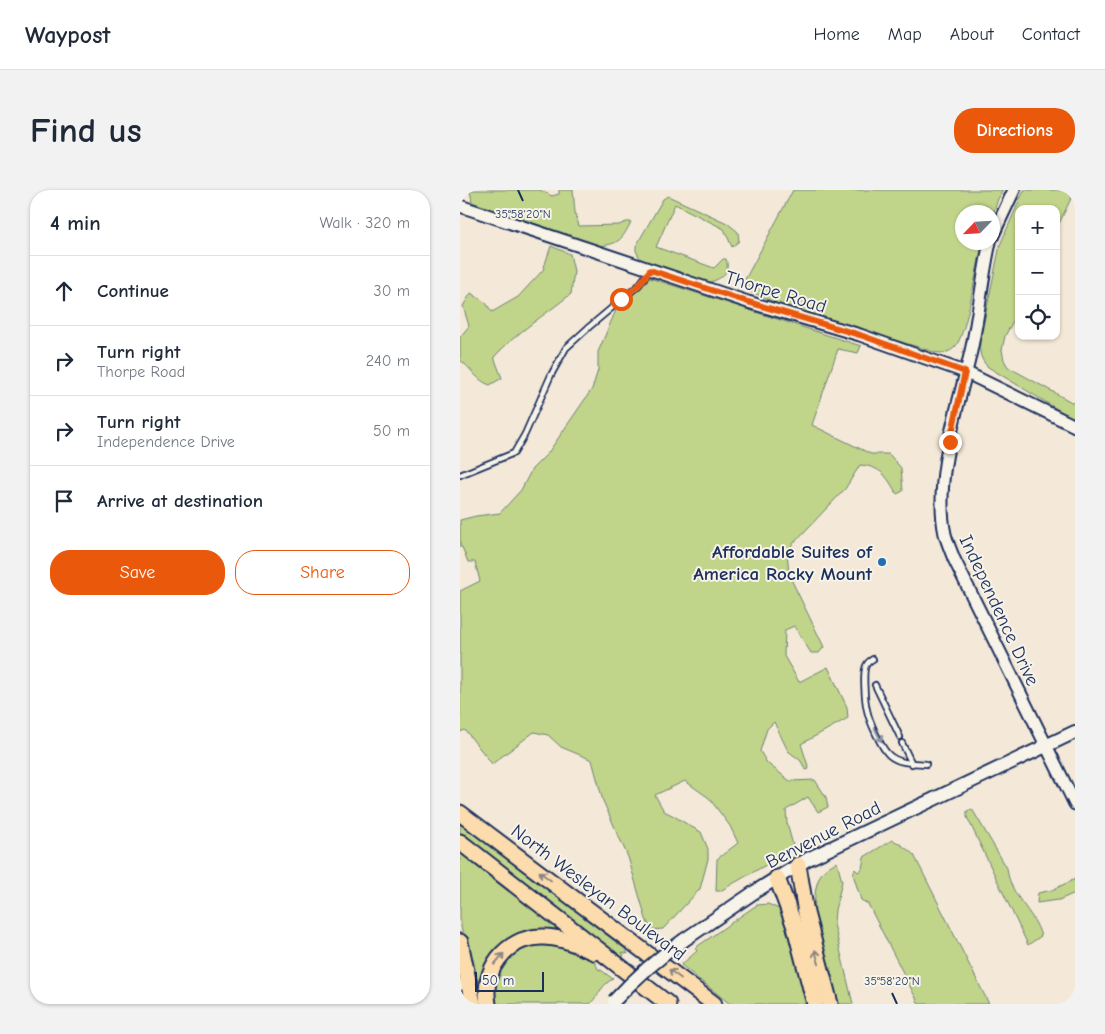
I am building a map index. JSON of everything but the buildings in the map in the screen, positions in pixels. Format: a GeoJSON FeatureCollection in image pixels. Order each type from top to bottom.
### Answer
{"type":"FeatureCollection","features":[{"type":"Feature","properties":{"kind":"highway"},"geometry":{"type":"LineString","coordinates":[[460,802],[521,858]]}},
{"type":"Feature","properties":{"kind":"highway","name":"North Wesleyan Boulevard"},"geometry":{"type":"LineString","coordinates":[[460,813],[714,1004]]}},
{"type":"Feature","properties":{"kind":"highway"},"geometry":{"type":"LineString","coordinates":[[460,842],[668,1004]]}},
{"type":"Feature","properties":{"kind":"highway"},"geometry":{"type":"LineString","coordinates":[[798,866],[808,921],[830,1004]]}},
{"type":"Feature","properties":{"kind":"highway"},"geometry":{"type":"LineString","coordinates":[[777,878],[795,927],[815,1004]]}},
{"type":"Feature","properties":{"kind":"highway"},"geometry":{"type":"LineString","coordinates":[[488,1004],[486,986],[492,967],[499,956],[523,940],[540,937],[555,938],[608,957]]}},
{"type":"Feature","properties":{"kind":"highway"},"geometry":{"type":"LineString","coordinates":[[461,948],[473,1004]]}},
{"type":"Feature","properties":{"kind":"main road","name":"Benvenue Road"},"geometry":{"type":"LineString","coordinates":[[613,1002],[629,984],[662,956],[756,890],[798,866],[1075,732]]}},
{"type":"Feature","properties":{"kind":"street"},"geometry":{"type":"LineString","coordinates":[[1000,220],[1014,190]]}},
{"type":"Feature","properties":{"kind":"street","name":"Thorpe Road"},"geometry":{"type":"LineString","coordinates":[[460,206],[748,302],[860,335],[965,372],[1075,426]]}},
{"type":"Feature","properties":{"kind":"street","name":"Independence Drive"},"geometry":{"type":"LineString","coordinates":[[989,250],[971,352],[950,442],[943,483],[945,534],[954,559],[1075,804]]}},
{"type":"Feature","properties":{"kind":"lane"},"geometry":{"type":"LineString","coordinates":[[460,476],[514,453],[525,434],[551,374],[566,348],[639,285],[650,270]]}},
{"type":"Feature","properties":{"kind":"lane"},"geometry":{"type":"LineString","coordinates":[[873,659],[865,665],[866,707],[869,718],[887,753],[894,759],[912,764],[926,764]]}},
{"type":"Feature","properties":{"kind":"lane"},"geometry":{"type":"LineString","coordinates":[[874,684],[900,737]]}},
{"type":"Feature","properties":{"kind":"lane"},"geometry":{"type":"LineString","coordinates":[[902,743],[912,764]]}},
{"type":"Feature","properties":{"kind":"lane"},"geometry":{"type":"LineString","coordinates":[[460,988],[462,976],[461,948]]}},
{"type":"Feature","properties":{"kind":"green space"},"geometry":{"type":"Polygon","coordinates":[[[470,190],[540,190],[552,196],[559,194],[559,190],[573,190],[575,212],[579,226],[619,225],[631,222],[620,240],[612,244],[599,246],[472,202],[470,190]]]}},
{"type":"Feature","properties":{"kind":"green space"},"geometry":{"type":"Polygon","coordinates":[[[793,190],[1003,190],[996,205],[955,205],[955,250],[981,250],[964,328],[960,339],[950,351],[934,352],[776,303],[741,287],[793,190]]]}},
{"type":"Feature","properties":{"kind":"green space"},"geometry":{"type":"Polygon","coordinates":[[[1024,190],[1075,190],[1060,222],[1060,205],[1017,205],[1024,190]]]}},
{"type":"Feature","properties":{"kind":"green space"},"geometry":{"type":"Polygon","coordinates":[[[668,196],[727,223],[738,232],[739,241],[732,247],[724,229],[675,204],[656,247],[714,268],[723,259],[726,259],[726,272],[721,278],[709,282],[641,260],[636,251],[636,246],[663,199],[668,196]]]}},
{"type":"Feature","properties":{"kind":"green space"},"geometry":{"type":"Polygon","coordinates":[[[1015,211],[1015,317],[1005,336],[1002,350],[1004,360],[1008,367],[1075,404],[1075,420],[988,367],[983,361],[980,341],[1000,245],[1015,211]]]}},
{"type":"Feature","properties":{"kind":"green space"},"geometry":{"type":"Polygon","coordinates":[[[551,246],[570,254],[574,271],[571,294],[522,332],[494,357],[502,378],[490,385],[485,383],[460,360],[460,337],[469,326],[463,306],[471,293],[486,303],[492,312],[518,297],[543,270],[551,246]]]}},
{"type":"Feature","properties":{"kind":"green space"},"geometry":{"type":"Polygon","coordinates":[[[650,278],[861,346],[858,353],[838,349],[812,425],[871,454],[889,454],[901,468],[903,491],[897,494],[890,482],[878,470],[860,465],[845,489],[787,550],[789,575],[824,647],[819,653],[811,653],[794,626],[785,630],[784,656],[799,682],[828,667],[847,707],[848,718],[801,744],[809,769],[806,770],[800,760],[788,751],[774,722],[767,729],[760,751],[767,763],[790,781],[815,780],[826,797],[828,807],[818,812],[808,797],[786,810],[787,823],[794,849],[720,891],[716,891],[717,859],[738,843],[730,826],[709,798],[685,781],[655,795],[664,811],[701,832],[708,849],[708,859],[700,889],[663,929],[651,930],[628,857],[603,801],[592,760],[561,747],[548,735],[534,732],[492,764],[465,730],[460,732],[460,591],[480,581],[475,562],[468,562],[462,547],[460,547],[460,520],[500,513],[521,490],[532,469],[548,453],[592,389],[598,370],[598,352],[619,303],[650,278]]]}},
{"type":"Feature","properties":{"kind":"green space"},"geometry":{"type":"Polygon","coordinates":[[[972,809],[1007,868],[1012,887],[1033,918],[1041,936],[1028,945],[967,817],[967,811],[972,809]]]}},
{"type":"Feature","properties":{"kind":"green space"},"geometry":{"type":"Polygon","coordinates":[[[460,822],[625,949],[628,954],[622,952],[624,956],[621,957],[460,835],[460,822]]]}},
{"type":"Feature","properties":{"kind":"green space"},"geometry":{"type":"Polygon","coordinates":[[[892,840],[914,855],[989,1004],[919,1004],[868,904],[861,900],[853,874],[855,869],[858,872],[862,869],[864,857],[892,840]]]}},
{"type":"Feature","properties":{"kind":"green space"},"geometry":{"type":"Polygon","coordinates":[[[460,852],[574,937],[551,931],[532,930],[512,937],[490,959],[482,979],[473,980],[460,922],[460,852]]]}},
{"type":"Feature","properties":{"kind":"green space"},"geometry":{"type":"Polygon","coordinates":[[[837,862],[842,882],[835,910],[834,924],[853,1004],[836,1004],[823,958],[816,922],[816,889],[820,876],[827,868],[837,862]]]}},
{"type":"Feature","properties":{"kind":"green space"},"geometry":{"type":"Polygon","coordinates":[[[1075,879],[1075,893],[1059,900],[1037,903],[1038,893],[1052,890],[1075,879]]]}},
{"type":"Feature","properties":{"kind":"green space"},"geometry":{"type":"Polygon","coordinates":[[[768,904],[786,914],[811,1004],[730,1004],[681,965],[697,951],[695,948],[757,905],[768,904]]]}},
{"type":"Feature","properties":{"kind":"green space"},"geometry":{"type":"Polygon","coordinates":[[[532,945],[559,947],[579,953],[588,957],[598,969],[613,979],[603,987],[590,1004],[495,1004],[492,991],[503,962],[516,950],[532,945]]]}},
{"type":"Feature","properties":{"kind":"place","name":"Affordable Suites of America Rocky Mount"},"geometry":{"type":"Point","coordinates":[882,562]}},
{"type":"Feature","properties":{"kind":"route"},"geometry":{"type":"LineString","coordinates":[[621,299],[639,285],[650,270],[748,302],[860,335],[965,372],[950,442]]}}]}
